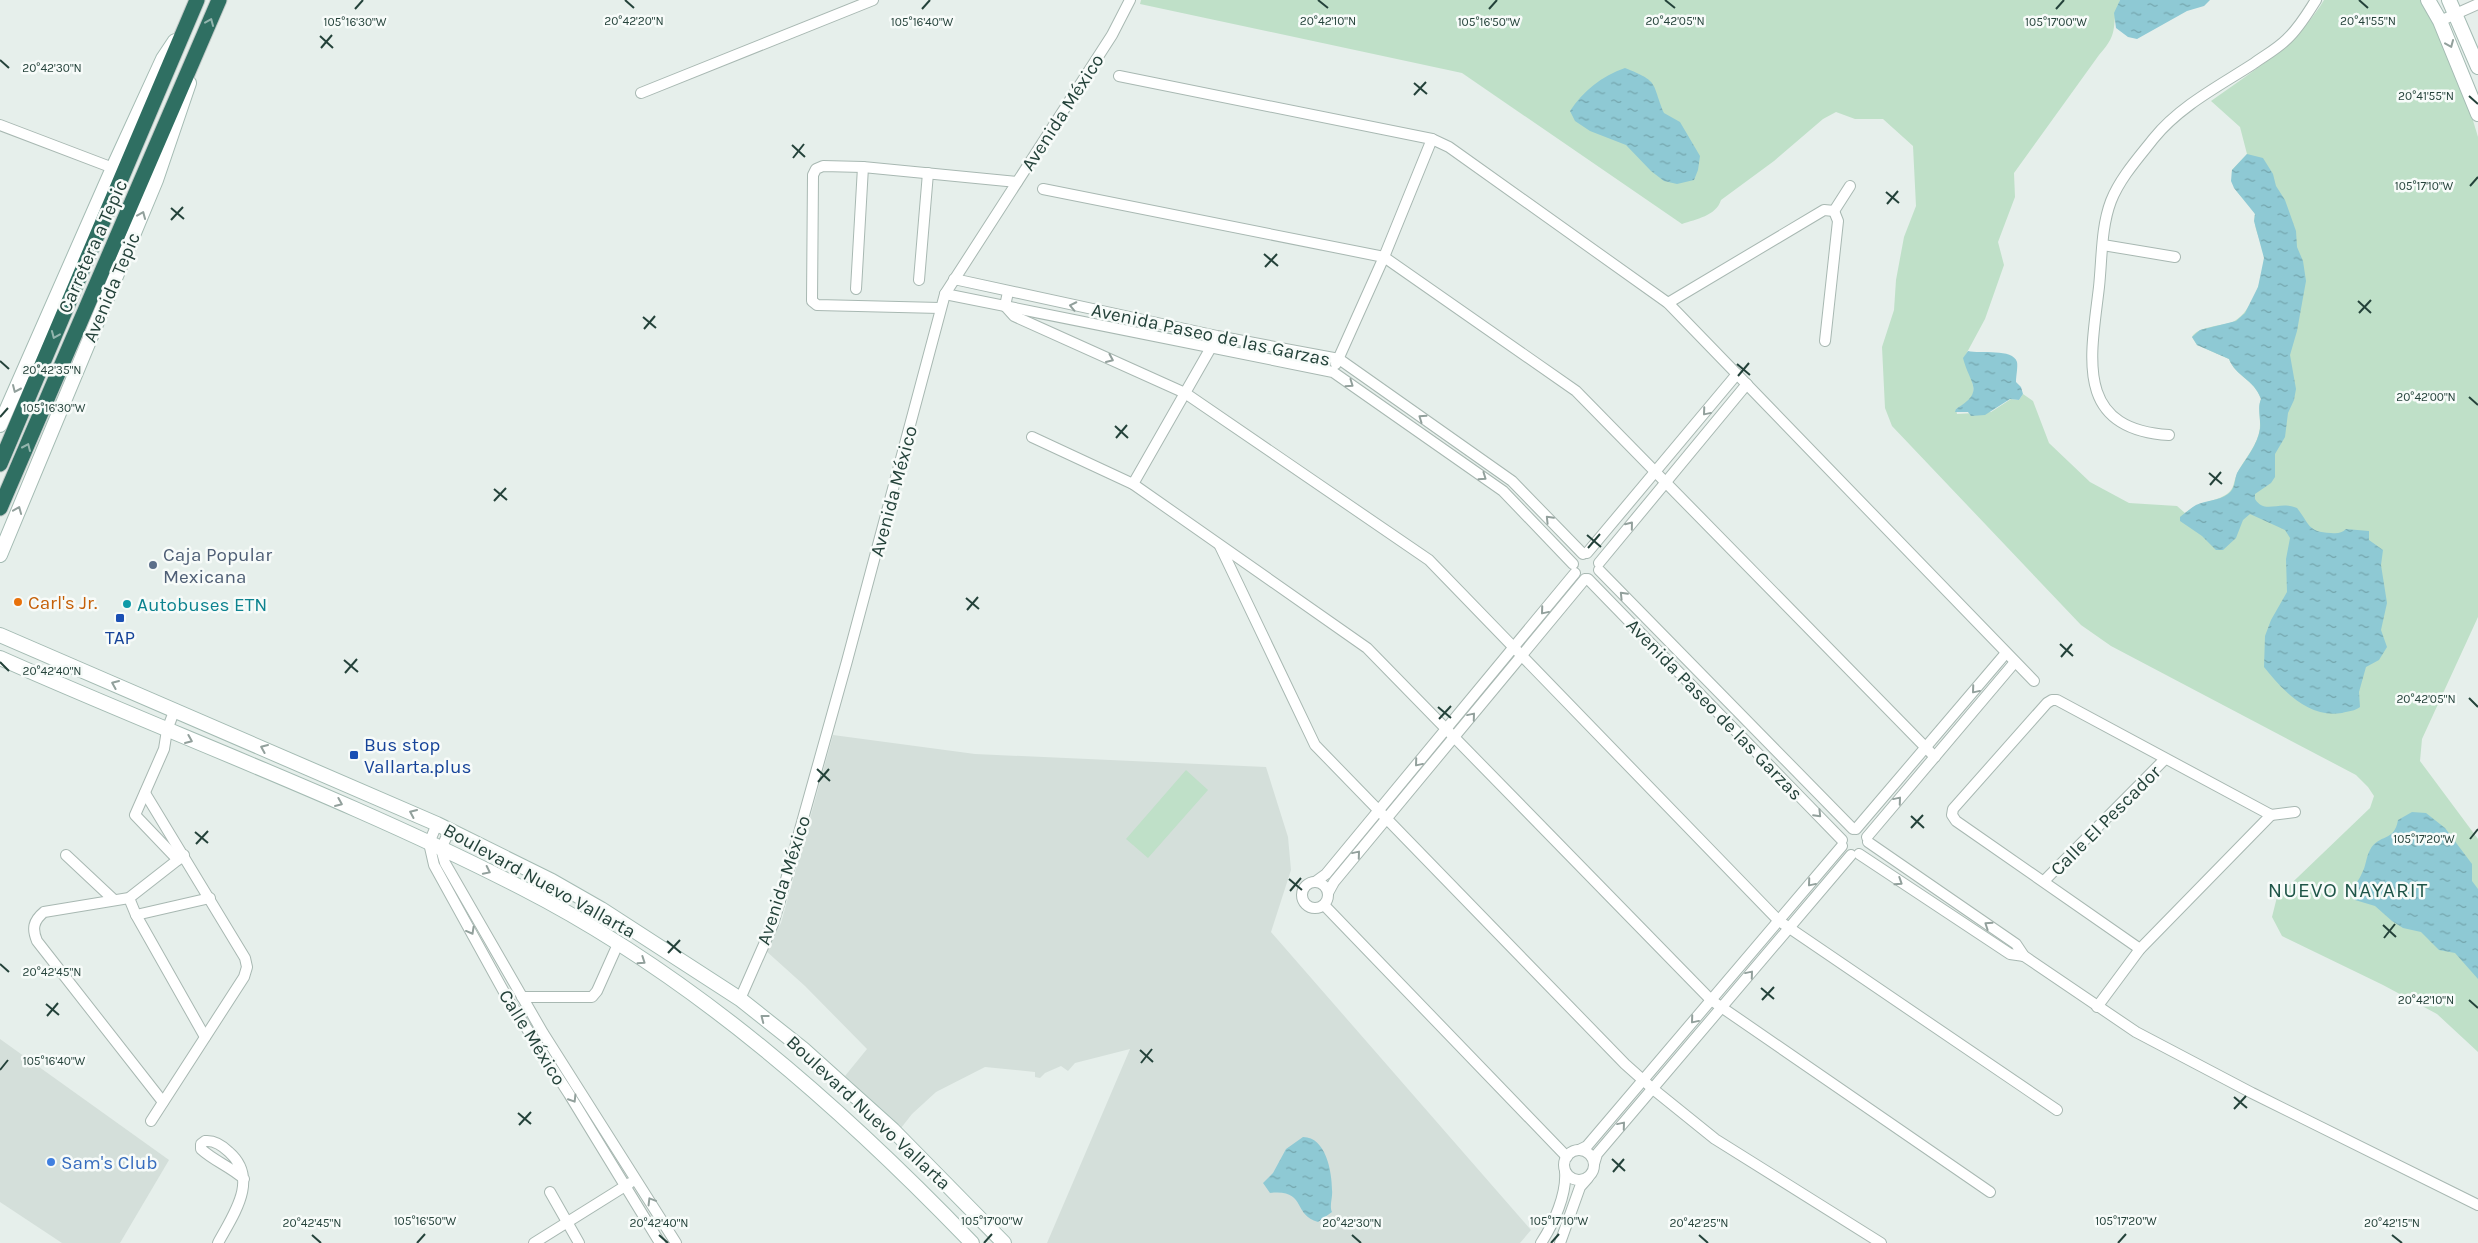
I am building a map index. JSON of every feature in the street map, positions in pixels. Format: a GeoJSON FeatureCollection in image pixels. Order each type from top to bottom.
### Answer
{"type":"FeatureCollection","features":[{"type":"Feature","properties":{"kind":"highway","name":"Carretera a Tepic"},"geometry":{"type":"LineString","coordinates":[[0,464],[197,0]]}},
{"type":"Feature","properties":{"kind":"highway","name":"Carretera a Tepic"},"geometry":{"type":"LineString","coordinates":[[0,508],[150,166],[220,0]]}},
{"type":"Feature","properties":{"kind":"main road"},"geometry":{"type":"LineString","coordinates":[[2428,0],[2440,21],[2478,114]]}},
{"type":"Feature","properties":{"kind":"main road"},"geometry":{"type":"LineString","coordinates":[[2448,0],[2456,13],[2478,67]]}},
{"type":"Feature","properties":{"kind":"main road"},"geometry":{"type":"LineString","coordinates":[[0,425],[163,59],[189,19]]}},
{"type":"Feature","properties":{"kind":"main road","name":"Avenida Tepic"},"geometry":{"type":"LineString","coordinates":[[0,555],[156,180],[201,43]]}},
{"type":"Feature","properties":{"kind":"main road","name":"Boulevard Nuevo Vallarta"},"geometry":{"type":"LineString","coordinates":[[1,634],[444,826],[600,909],[740,999],[802,1049],[882,1120],[1004,1243]]}},
{"type":"Feature","properties":{"kind":"main road","name":"Boulevard Nuevo Vallarta"},"geometry":{"type":"LineString","coordinates":[[0,658],[435,846],[524,889],[618,944],[720,1015],[771,1056],[885,1157],[972,1243]]}},
{"type":"Feature","properties":{"kind":"street"},"geometry":{"type":"LineString","coordinates":[[641,93],[873,0]]}},
{"type":"Feature","properties":{"kind":"street","name":"Avenida México"},"geometry":{"type":"LineString","coordinates":[[740,999],[773,924],[780,901],[850,652],[945,294],[1122,18],[1130,0]]}},
{"type":"Feature","properties":{"kind":"street"},"geometry":{"type":"LineString","coordinates":[[2170,435],[2149,434],[2125,424],[2106,408],[2095,387],[2092,374],[2092,353],[2103,245],[2111,201],[2124,179],[2168,122],[2286,40],[2300,25],[2316,0]]}},
{"type":"Feature","properties":{"kind":"street"},"geometry":{"type":"LineString","coordinates":[[2440,21],[2478,4]]}},
{"type":"Feature","properties":{"kind":"street"},"geometry":{"type":"LineString","coordinates":[[1119,76],[1432,139],[1449,148],[1668,303],[2034,681]]}},
{"type":"Feature","properties":{"kind":"street"},"geometry":{"type":"LineString","coordinates":[[0,125],[113,168]]}},
{"type":"Feature","properties":{"kind":"street"},"geometry":{"type":"LineString","coordinates":[[1333,372],[1384,257],[1432,139]]}},
{"type":"Feature","properties":{"kind":"street"},"geometry":{"type":"LineString","coordinates":[[940,308],[817,305],[812,301],[813,175],[816,169],[823,166],[863,167],[1017,182]]}},
{"type":"Feature","properties":{"kind":"street"},"geometry":{"type":"LineString","coordinates":[[856,289],[863,167]]}},
{"type":"Feature","properties":{"kind":"street"},"geometry":{"type":"LineString","coordinates":[[919,280],[928,173]]}},
{"type":"Feature","properties":{"kind":"street"},"geometry":{"type":"LineString","coordinates":[[1834,211],[1850,186]]}},
{"type":"Feature","properties":{"kind":"street"},"geometry":{"type":"LineString","coordinates":[[1043,189],[1384,257],[1576,392],[1666,482],[1924,749],[1934,757]]}},
{"type":"Feature","properties":{"kind":"street"},"geometry":{"type":"LineString","coordinates":[[1668,303],[1824,210],[1834,211]]}},
{"type":"Feature","properties":{"kind":"street"},"geometry":{"type":"LineString","coordinates":[[1825,341],[1838,221],[1834,211]]}},
{"type":"Feature","properties":{"kind":"street"},"geometry":{"type":"LineString","coordinates":[[2103,245],[2175,257]]}},
{"type":"Feature","properties":{"kind":"street","name":"Avenida Paseo de las Garzas"},"geometry":{"type":"LineString","coordinates":[[954,279],[1217,336],[1339,359],[1512,481],[1585,553]]}},
{"type":"Feature","properties":{"kind":"street"},"geometry":{"type":"LineString","coordinates":[[1008,292],[1005,306],[1014,316],[1185,393],[1429,560],[1779,921],[2057,1110]]}},
{"type":"Feature","properties":{"kind":"street","name":"Avenida Paseo de las Garzas"},"geometry":{"type":"LineString","coordinates":[[945,294],[1333,372],[1503,491],[1574,568]]}},
{"type":"Feature","properties":{"kind":"street"},"geometry":{"type":"LineString","coordinates":[[1041,329],[1044,314]]}},
{"type":"Feature","properties":{"kind":"street"},"geometry":{"type":"LineString","coordinates":[[1133,484],[1217,336]]}},
{"type":"Feature","properties":{"kind":"street"},"geometry":{"type":"LineString","coordinates":[[1324,905],[1312,908],[1303,900],[1304,887],[1326,874],[1513,648],[1574,568],[1575,559],[1585,553],[1737,374]]}},
{"type":"Feature","properties":{"kind":"street"},"geometry":{"type":"LineString","coordinates":[[1324,905],[1334,882],[1587,579],[1593,578],[1599,566],[1747,384]]}},
{"type":"Feature","properties":{"kind":"street"},"geometry":{"type":"LineString","coordinates":[[1032,436],[1133,484],[1367,648],[1721,1009],[1990,1192]]}},
{"type":"Feature","properties":{"kind":"street"},"geometry":{"type":"LineString","coordinates":[[1219,544],[1315,745],[1653,1089],[1715,1139],[1881,1243]]}},
{"type":"Feature","properties":{"kind":"street"},"geometry":{"type":"LineString","coordinates":[[1585,553],[1594,556],[1599,566]]}},
{"type":"Feature","properties":{"kind":"street","name":"Avenida Paseo de las Garzas"},"geometry":{"type":"LineString","coordinates":[[1599,566],[1855,829]]}},
{"type":"Feature","properties":{"kind":"street"},"geometry":{"type":"LineString","coordinates":[[1574,568],[1587,579]]}},
{"type":"Feature","properties":{"kind":"street","name":"Avenida Paseo de las Garzas"},"geometry":{"type":"LineString","coordinates":[[1587,579],[1842,843]]}},
{"type":"Feature","properties":{"kind":"street"},"geometry":{"type":"LineString","coordinates":[[1541,1243],[1550,1229],[1566,1181],[1564,1163],[1567,1157],[1572,1152],[1587,1146],[1779,921],[1842,843],[1848,831],[1855,829],[2006,653]]}},
{"type":"Feature","properties":{"kind":"street"},"geometry":{"type":"LineString","coordinates":[[1560,1243],[1580,1187],[1593,1171],[1598,1154],[1789,929],[1855,855],[1867,847],[1867,840],[1934,757],[2015,662]]}},
{"type":"Feature","properties":{"kind":"street"},"geometry":{"type":"LineString","coordinates":[[2140,949],[1956,821],[1952,816],[1953,809],[2047,703],[2057,700],[2271,815],[2295,812]]}},
{"type":"Feature","properties":{"kind":"street"},"geometry":{"type":"LineString","coordinates":[[175,709],[167,730],[164,749],[134,815],[137,820],[181,857]]}},
{"type":"Feature","properties":{"kind":"street","name":"Calle El Pescador"},"geometry":{"type":"LineString","coordinates":[[2044,881],[2165,759]]}},
{"type":"Feature","properties":{"kind":"street"},"geometry":{"type":"LineString","coordinates":[[145,793],[181,857],[210,898],[245,958],[248,967],[244,977],[151,1120]]}},
{"type":"Feature","properties":{"kind":"street"},"geometry":{"type":"LineString","coordinates":[[2097,1007],[2140,949],[2271,815]]}},
{"type":"Feature","properties":{"kind":"street"},"geometry":{"type":"LineString","coordinates":[[435,846],[444,826]]}},
{"type":"Feature","properties":{"kind":"street"},"geometry":{"type":"LineString","coordinates":[[1855,829],[1867,840],[2016,944],[2024,956],[2136,1032],[2252,1093],[2478,1205]]}},
{"type":"Feature","properties":{"kind":"street"},"geometry":{"type":"LineString","coordinates":[[1842,843],[1855,855],[2010,954],[2024,956]]}},
{"type":"Feature","properties":{"kind":"street","name":"Calle México"},"geometry":{"type":"LineString","coordinates":[[435,846],[522,997],[638,1179],[676,1243]]}},
{"type":"Feature","properties":{"kind":"street","name":"Calle México"},"geometry":{"type":"LineString","coordinates":[[435,846],[430,856],[434,865],[509,1001],[660,1243]]}},
{"type":"Feature","properties":{"kind":"street"},"geometry":{"type":"LineString","coordinates":[[66,855],[114,900]]}},
{"type":"Feature","properties":{"kind":"street"},"geometry":{"type":"LineString","coordinates":[[163,1102],[37,941],[34,925],[37,917],[44,912],[129,898],[181,857]]}},
{"type":"Feature","properties":{"kind":"street"},"geometry":{"type":"LineString","coordinates":[[1315,882],[1326,887],[1328,893]]}},
{"type":"Feature","properties":{"kind":"street"},"geometry":{"type":"LineString","coordinates":[[129,898],[136,915],[205,1037]]}},
{"type":"Feature","properties":{"kind":"street"},"geometry":{"type":"LineString","coordinates":[[136,915],[210,898]]}},
{"type":"Feature","properties":{"kind":"street"},"geometry":{"type":"LineString","coordinates":[[1324,905],[1567,1157]]}},
{"type":"Feature","properties":{"kind":"street"},"geometry":{"type":"LineString","coordinates":[[522,997],[592,997],[597,991],[618,944]]}},
{"type":"Feature","properties":{"kind":"street"},"geometry":{"type":"LineString","coordinates":[[1579,1150],[1586,1152],[1594,1164]]}},
{"type":"Feature","properties":{"kind":"street"},"geometry":{"type":"LineString","coordinates":[[1565,1170],[1569,1177],[1576,1180],[1589,1177]]}},
{"type":"Feature","properties":{"kind":"street"},"geometry":{"type":"LineString","coordinates":[[218,1243],[240,1203],[244,1190],[244,1179]]}},
{"type":"Feature","properties":{"kind":"street"},"geometry":{"type":"LineString","coordinates":[[534,1243],[638,1179]]}},
{"type":"Feature","properties":{"kind":"street"},"geometry":{"type":"LineString","coordinates":[[550,1192],[579,1243]]}},
{"type":"Feature","properties":{"kind":"shaded area"},"geometry":{"type":"Polygon","coordinates":[[[833,735],[975,754],[1266,767],[1288,837],[1291,870],[1271,932],[1531,1230],[1520,1243],[1047,1243],[1130,1049],[1075,1063],[1068,1071],[1061,1066],[1045,1073],[1040,1078],[1035,1077],[1035,1072],[985,1067],[936,1092],[912,1114],[901,1128],[845,1076],[867,1049],[805,986],[765,950],[781,923],[833,735]]]}},
{"type":"Feature","properties":{"kind":"shaded area","name":"Sam's Club"},"geometry":{"type":"Polygon","coordinates":[[[0,1039],[169,1160],[120,1243],[62,1243],[0,1202],[0,1039]]]}},
{"type":"Feature","properties":{"kind":"green space"},"geometry":{"type":"Polygon","coordinates":[[[1141,0],[2120,0],[2115,16],[2113,33],[2106,46],[2014,173],[2015,197],[1998,242],[2004,265],[1985,319],[1964,358],[1973,385],[1973,396],[1969,401],[1956,409],[1957,414],[1991,412],[2011,399],[2019,400],[2023,394],[2033,401],[2049,443],[2090,482],[2129,503],[2177,506],[2185,513],[2195,506],[2220,498],[2230,492],[2240,469],[2255,444],[2260,429],[2259,407],[2261,399],[2258,392],[2236,370],[2229,359],[2197,345],[2192,337],[2203,329],[2230,323],[2244,313],[2259,286],[2264,258],[2255,225],[2255,214],[2233,185],[2232,170],[2247,154],[2240,127],[2211,101],[2258,68],[2287,44],[2301,31],[2324,0],[2422,0],[2454,67],[2478,137],[2478,617],[2422,739],[2420,761],[2478,839],[2478,1052],[2437,1014],[2383,985],[2282,936],[2272,917],[2277,897],[2370,808],[2374,796],[2368,787],[2356,775],[2111,646],[2081,625],[1892,426],[1885,408],[1882,347],[1894,310],[1896,280],[1904,237],[1916,206],[1913,146],[1883,119],[1855,119],[1836,112],[1823,119],[1774,161],[1721,200],[1715,210],[1682,224],[1462,73],[1140,4],[1141,0]]]}},
{"type":"Feature","properties":{"kind":"green space"},"geometry":{"type":"Polygon","coordinates":[[[1186,770],[1208,790],[1148,858],[1126,839],[1186,770]]]}},
{"type":"Feature","properties":{"kind":"water"},"geometry":{"type":"Polygon","coordinates":[[[2120,0],[2210,0],[2204,6],[2187,11],[2137,39],[2128,37],[2116,28],[2114,13],[2120,0]]]}},
{"type":"Feature","properties":{"kind":"water"},"geometry":{"type":"Polygon","coordinates":[[[1625,68],[1649,80],[1653,84],[1664,113],[1680,122],[1700,156],[1694,180],[1677,184],[1664,181],[1651,171],[1626,145],[1590,131],[1575,121],[1570,111],[1581,97],[1601,80],[1625,68]]]}},
{"type":"Feature","properties":{"kind":"water"},"geometry":{"type":"Polygon","coordinates":[[[2247,154],[2263,158],[2273,174],[2276,186],[2285,200],[2296,231],[2297,247],[2303,261],[2306,281],[2297,331],[2290,355],[2296,389],[2294,400],[2288,413],[2285,437],[2275,454],[2275,477],[2271,483],[2255,494],[2255,499],[2263,506],[2284,505],[2297,508],[2310,526],[2317,531],[2335,533],[2346,529],[2369,531],[2369,540],[2383,550],[2381,565],[2387,603],[2381,630],[2387,647],[2379,660],[2366,667],[2359,692],[2360,707],[2342,713],[2318,712],[2297,701],[2279,685],[2264,667],[2265,636],[2271,620],[2287,592],[2286,559],[2290,538],[2285,530],[2250,514],[2243,520],[2236,538],[2223,550],[2216,550],[2202,536],[2180,521],[2180,517],[2196,505],[2221,498],[2231,492],[2237,473],[2259,435],[2259,406],[2261,399],[2258,392],[2236,370],[2229,359],[2197,345],[2192,337],[2200,330],[2236,321],[2245,313],[2258,287],[2264,258],[2254,221],[2255,214],[2234,188],[2231,181],[2232,170],[2247,154]]]}},
{"type":"Feature","properties":{"kind":"water"},"geometry":{"type":"Polygon","coordinates":[[[1968,351],[2003,353],[2014,358],[2017,362],[2016,382],[2021,387],[2023,394],[2019,400],[2010,399],[1985,415],[1971,416],[1968,412],[1955,412],[1956,409],[1971,397],[1973,392],[1972,381],[1963,358],[1968,351]]]}},
{"type":"Feature","properties":{"kind":"water"},"geometry":{"type":"Polygon","coordinates":[[[2412,812],[2426,813],[2445,828],[2472,864],[2472,881],[2478,889],[2478,979],[2455,953],[2439,950],[2421,932],[2403,928],[2375,906],[2355,900],[2352,894],[2374,845],[2393,832],[2398,820],[2412,812]]]}},
{"type":"Feature","properties":{"kind":"water"},"geometry":{"type":"Polygon","coordinates":[[[1303,1137],[1311,1139],[1322,1149],[1331,1174],[1332,1212],[1318,1222],[1310,1219],[1305,1214],[1295,1199],[1282,1193],[1270,1193],[1263,1183],[1273,1173],[1286,1149],[1303,1137]]]}},
{"type":"Feature","properties":{"kind":"place","name":"Caja Popular Mexicana"},"geometry":{"type":"Point","coordinates":[153,565]}},
{"type":"Feature","properties":{"kind":"place","name":"Carl's Jr."},"geometry":{"type":"Point","coordinates":[18,602]}},
{"type":"Feature","properties":{"kind":"place","name":"Autobuses ETN"},"geometry":{"type":"Point","coordinates":[127,604]}},
{"type":"Feature","properties":{"kind":"place","name":"TAP"},"geometry":{"type":"Point","coordinates":[120,618]}},
{"type":"Feature","properties":{"kind":"place","name":"Bus stop Vallarta.plus"},"geometry":{"type":"Point","coordinates":[354,755]}},
{"type":"Feature","properties":{"kind":"place","name":"Sam's Club"},"geometry":{"type":"Point","coordinates":[51,1162]}},
{"type":"Feature","properties":{"kind":"district","name":"NUEVO NAYARIT"},"geometry":{"type":"Point","coordinates":[2348,890]}}]}
